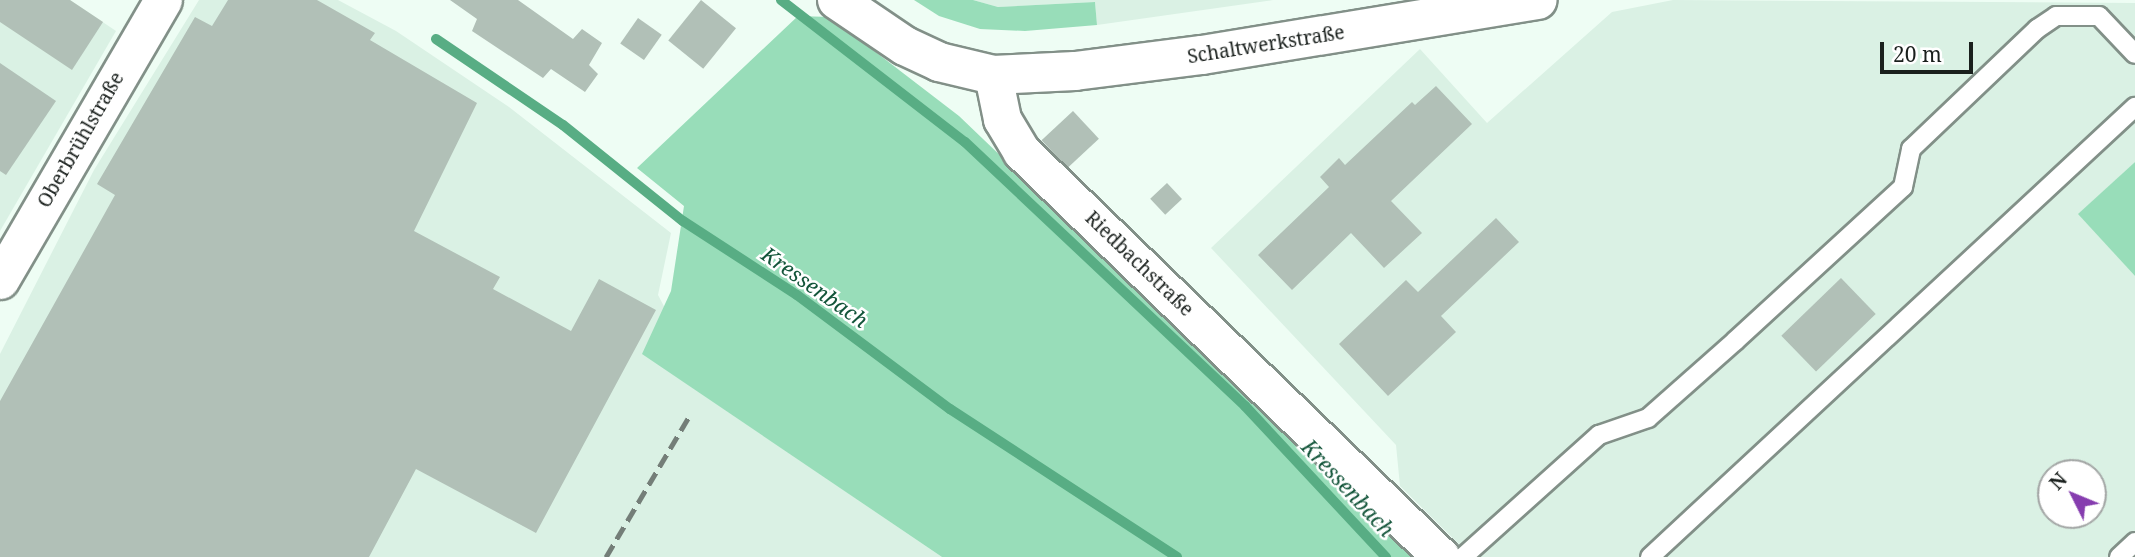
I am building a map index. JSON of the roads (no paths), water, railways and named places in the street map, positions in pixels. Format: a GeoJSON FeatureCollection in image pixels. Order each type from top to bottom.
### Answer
{"type":"FeatureCollection","features":[{"type":"Feature","properties":{"kind":"street","name":"Oberbrühlstraße"},"geometry":{"type":"LineString","coordinates":[[0,281],[163,0]]}},
{"type":"Feature","properties":{"kind":"street"},"geometry":{"type":"LineString","coordinates":[[837,0],[905,46],[939,62],[993,75]]}},
{"type":"Feature","properties":{"kind":"street","name":"Schaltwerkstraße"},"geometry":{"type":"LineString","coordinates":[[993,75],[1075,71],[1202,55],[1538,0]]}},
{"type":"Feature","properties":{"kind":"street","name":"Riedbachstraße"},"geometry":{"type":"LineString","coordinates":[[993,75],[1002,119],[1021,151],[1441,557]]}},
{"type":"Feature","properties":{"kind":"lane"},"geometry":{"type":"LineString","coordinates":[[1463,557],[1599,435],[1648,418],[1903,187],[1911,149],[2038,29],[2056,16],[2099,16],[2135,54]]}},
{"type":"Feature","properties":{"kind":"lane"},"geometry":{"type":"LineString","coordinates":[[1650,557],[2135,107]]}},
{"type":"Feature","properties":{"kind":"lane"},"geometry":{"type":"LineString","coordinates":[[2119,557],[2135,542]]}},
{"type":"Feature","properties":{"kind":"waterway","name":"Kressenbach"},"geometry":{"type":"LineString","coordinates":[[781,0],[965,142],[1245,406],[1386,557]]}},
{"type":"Feature","properties":{"kind":"waterway","name":"Kressenbach"},"geometry":{"type":"LineString","coordinates":[[436,39],[563,125],[683,221],[797,295],[950,409],[1177,557]]}},
{"type":"Feature","properties":{"kind":"railway"},"geometry":{"type":"LineString","coordinates":[[606,557],[691,413]]}}]}
